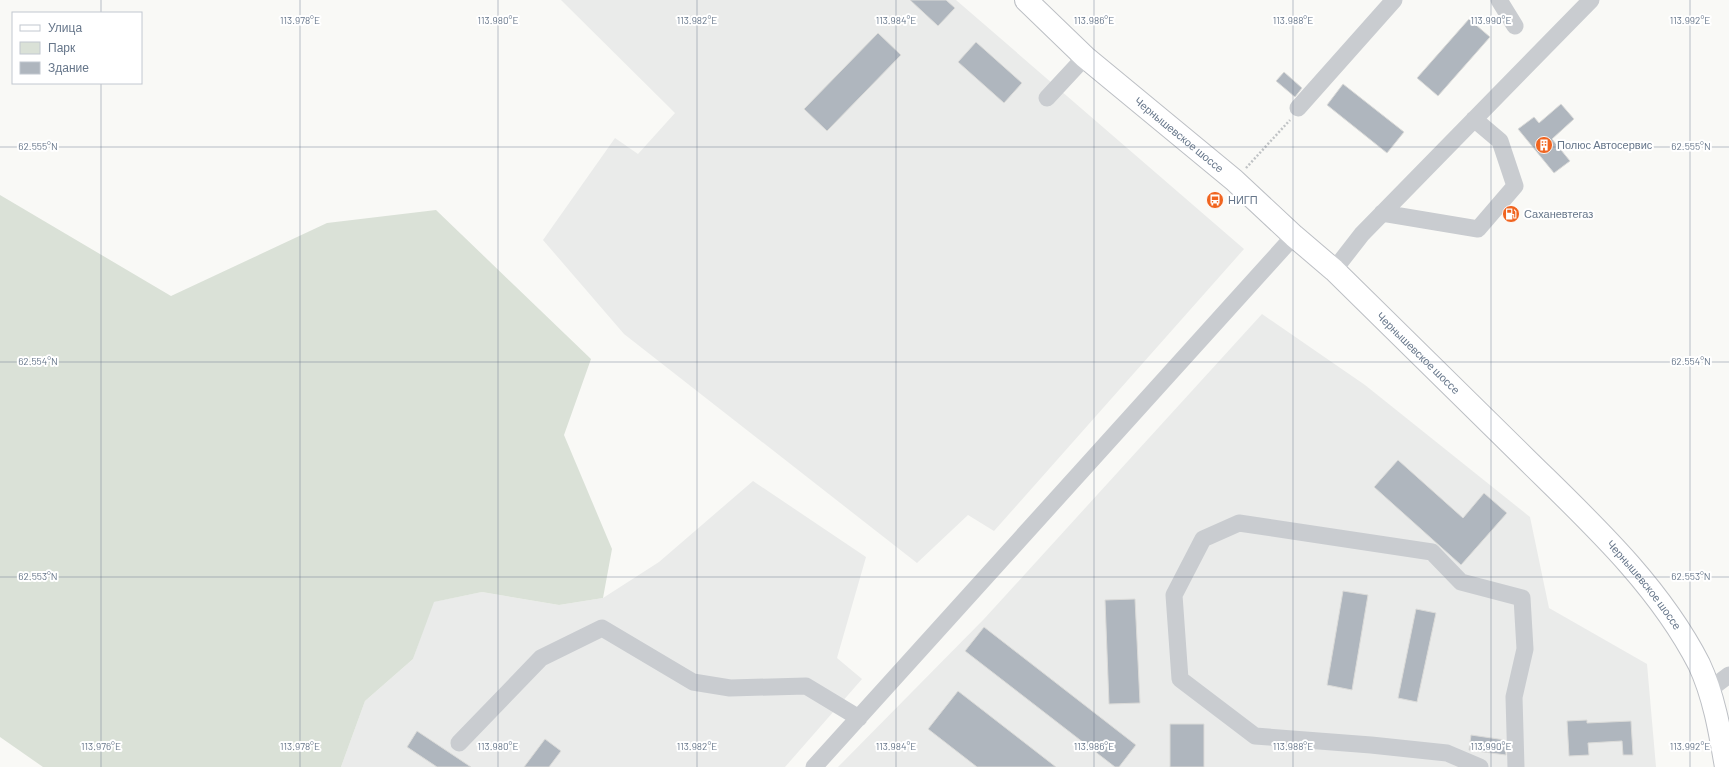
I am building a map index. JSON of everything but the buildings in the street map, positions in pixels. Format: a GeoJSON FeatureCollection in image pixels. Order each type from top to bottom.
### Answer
{"type":"FeatureCollection","features":[{"type":"Feature","properties":{"kind":"main road","name":"Чернышевское шоссе"},"geometry":{"type":"LineString","coordinates":[[1026,0],[1085,57],[1234,180],[1294,236],[1334,270],[1588,520],[1650,588],[1680,632],[1699,665],[1709,690],[1720,731],[1726,767]]}},
{"type":"Feature","properties":{"kind":"street"},"geometry":{"type":"LineString","coordinates":[[1298,108],[1394,0]]}},
{"type":"Feature","properties":{"kind":"street"},"geometry":{"type":"LineString","coordinates":[[1499,0],[1515,26]]}},
{"type":"Feature","properties":{"kind":"street"},"geometry":{"type":"LineString","coordinates":[[1334,270],[1362,234],[1591,0]]}},
{"type":"Feature","properties":{"kind":"street"},"geometry":{"type":"LineString","coordinates":[[1047,98],[1085,57]]}},
{"type":"Feature","properties":{"kind":"street"},"geometry":{"type":"LineString","coordinates":[[1382,213],[1478,229],[1515,186],[1500,141],[1474,120]]}},
{"type":"Feature","properties":{"kind":"street"},"geometry":{"type":"LineString","coordinates":[[814,767],[1294,236]]}},
{"type":"Feature","properties":{"kind":"street"},"geometry":{"type":"LineString","coordinates":[[1480,767],[1447,753],[1371,745],[1255,736],[1180,679],[1174,595],[1203,539],[1239,524],[1432,552],[1462,582],[1522,598],[1525,649],[1514,697],[1516,767]]}},
{"type":"Feature","properties":{"kind":"street"},"geometry":{"type":"LineString","coordinates":[[459,743],[541,658],[602,628],[693,682],[730,688],[806,686],[859,718]]}},
{"type":"Feature","properties":{"kind":"street"},"geometry":{"type":"LineString","coordinates":[[1709,690],[1729,675]]}},
{"type":"Feature","properties":{"kind":"path"},"geometry":{"type":"LineString","coordinates":[[1258,157],[1288,124]]}},
{"type":"Feature","properties":{"kind":"shaded area"},"geometry":{"type":"Polygon","coordinates":[[[561,0],[956,0],[1244,249],[994,531],[968,515],[917,563],[624,334],[543,240],[615,138],[638,154],[675,113],[561,0]]]}},
{"type":"Feature","properties":{"kind":"shaded area"},"geometry":{"type":"Polygon","coordinates":[[[1262,314],[1365,385],[1530,517],[1549,608],[1647,664],[1656,767],[838,767],[984,619],[1262,314]]]}},
{"type":"Feature","properties":{"kind":"shaded area"},"geometry":{"type":"Polygon","coordinates":[[[753,481],[866,557],[837,658],[862,679],[785,767],[341,767],[365,701],[413,659],[433,602],[482,592],[559,605],[603,598],[659,562],[753,481]]]}},
{"type":"Feature","properties":{"kind":"green space"},"geometry":{"type":"Polygon","coordinates":[[[0,195],[171,296],[327,223],[436,210],[591,359],[564,435],[612,549],[603,598],[559,605],[482,592],[434,602],[413,659],[365,701],[341,767],[43,767],[0,737],[0,195]]]}},
{"type":"Feature","properties":{"kind":"place","name":"Полюс Автосервис"},"geometry":{"type":"Point","coordinates":[1544,145]}},
{"type":"Feature","properties":{"kind":"place","name":"НИГП"},"geometry":{"type":"Point","coordinates":[1215,200]}},
{"type":"Feature","properties":{"kind":"place","name":"Саханевтегаз"},"geometry":{"type":"Point","coordinates":[1511,214]}}]}
